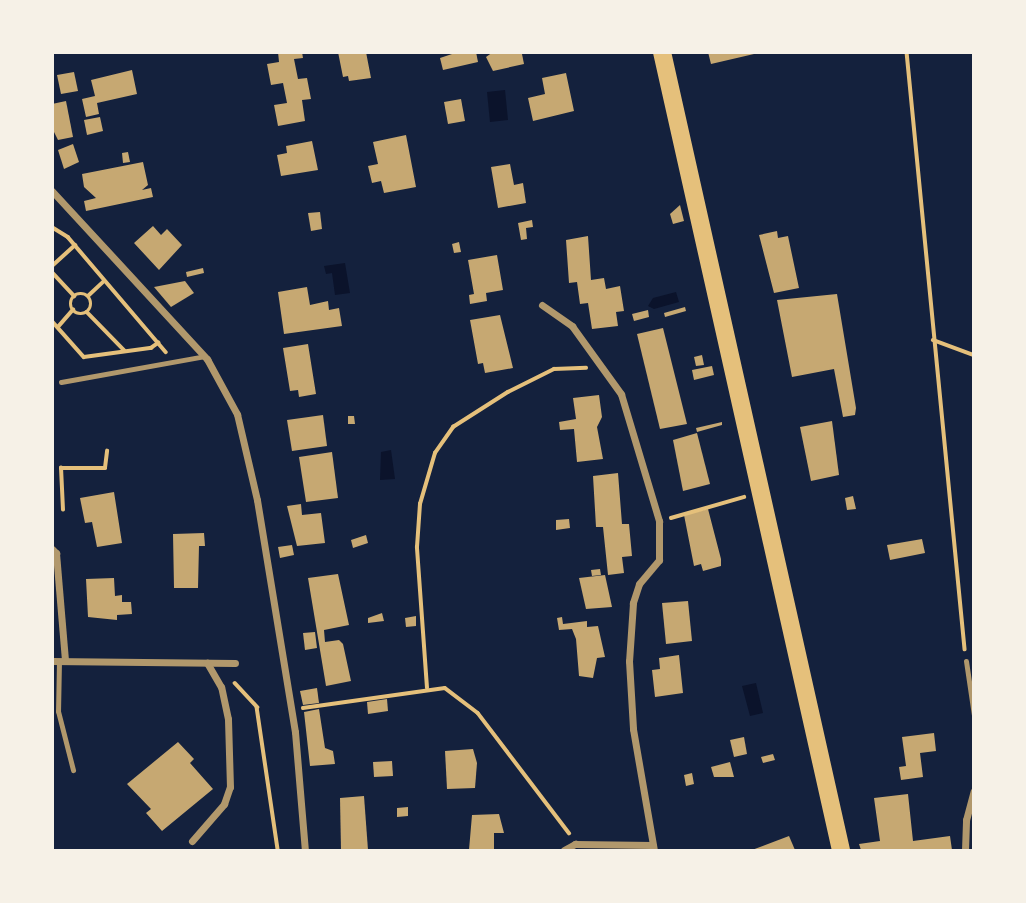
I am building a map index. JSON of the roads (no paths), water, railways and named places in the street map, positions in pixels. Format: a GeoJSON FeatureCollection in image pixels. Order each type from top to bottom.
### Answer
{"type":"FeatureCollection","features":[{"type":"Feature","properties":{"kind":"main road"},"geometry":{"type":"LineString","coordinates":[[662,52],[763,491],[841,850]]}},
{"type":"Feature","properties":{"kind":"street"},"geometry":{"type":"LineString","coordinates":[[52,191],[205,356],[237,414],[257,500],[291,710],[305,850]]}},
{"type":"Feature","properties":{"kind":"street"},"geometry":{"type":"LineString","coordinates":[[541,304],[572,326],[605,367],[623,398],[659,522],[659,560],[639,584],[633,603],[629,661],[633,729],[653,848],[575,844],[564,850]]}},
{"type":"Feature","properties":{"kind":"street"},"geometry":{"type":"LineString","coordinates":[[52,549],[57,554],[59,661],[235,663]]}},
{"type":"Feature","properties":{"kind":"street"},"geometry":{"type":"LineString","coordinates":[[192,841],[224,804],[230,787],[228,719],[220,687],[210,663]]}},
{"type":"Feature","properties":{"kind":"street"},"geometry":{"type":"LineString","coordinates":[[965,850],[966,820],[974,792]]}},
{"type":"Feature","properties":{"kind":"lane"},"geometry":{"type":"LineString","coordinates":[[61,382],[178,364],[205,356]]}},
{"type":"Feature","properties":{"kind":"lane"},"geometry":{"type":"LineString","coordinates":[[59,661],[58,711],[73,769]]}},
{"type":"Feature","properties":{"kind":"lane"},"geometry":{"type":"LineString","coordinates":[[966,661],[974,715]]}},
{"type":"Feature","properties":{"kind":"water"},"geometry":{"type":"Polygon","coordinates":[[[505,90],[508,120],[490,122],[487,92],[505,90]]]}},
{"type":"Feature","properties":{"kind":"water"},"geometry":{"type":"Polygon","coordinates":[[[345,263],[350,293],[335,295],[332,273],[326,274],[324,266],[345,263]]]}},
{"type":"Feature","properties":{"kind":"water"},"geometry":{"type":"Polygon","coordinates":[[[676,292],[679,302],[654,309],[648,306],[653,298],[676,292]]]}},
{"type":"Feature","properties":{"kind":"water"},"geometry":{"type":"Polygon","coordinates":[[[391,450],[395,479],[380,480],[381,452],[391,450]]]}},
{"type":"Feature","properties":{"kind":"water"},"geometry":{"type":"Polygon","coordinates":[[[756,683],[763,713],[750,716],[742,686],[756,683]]]}}]}
